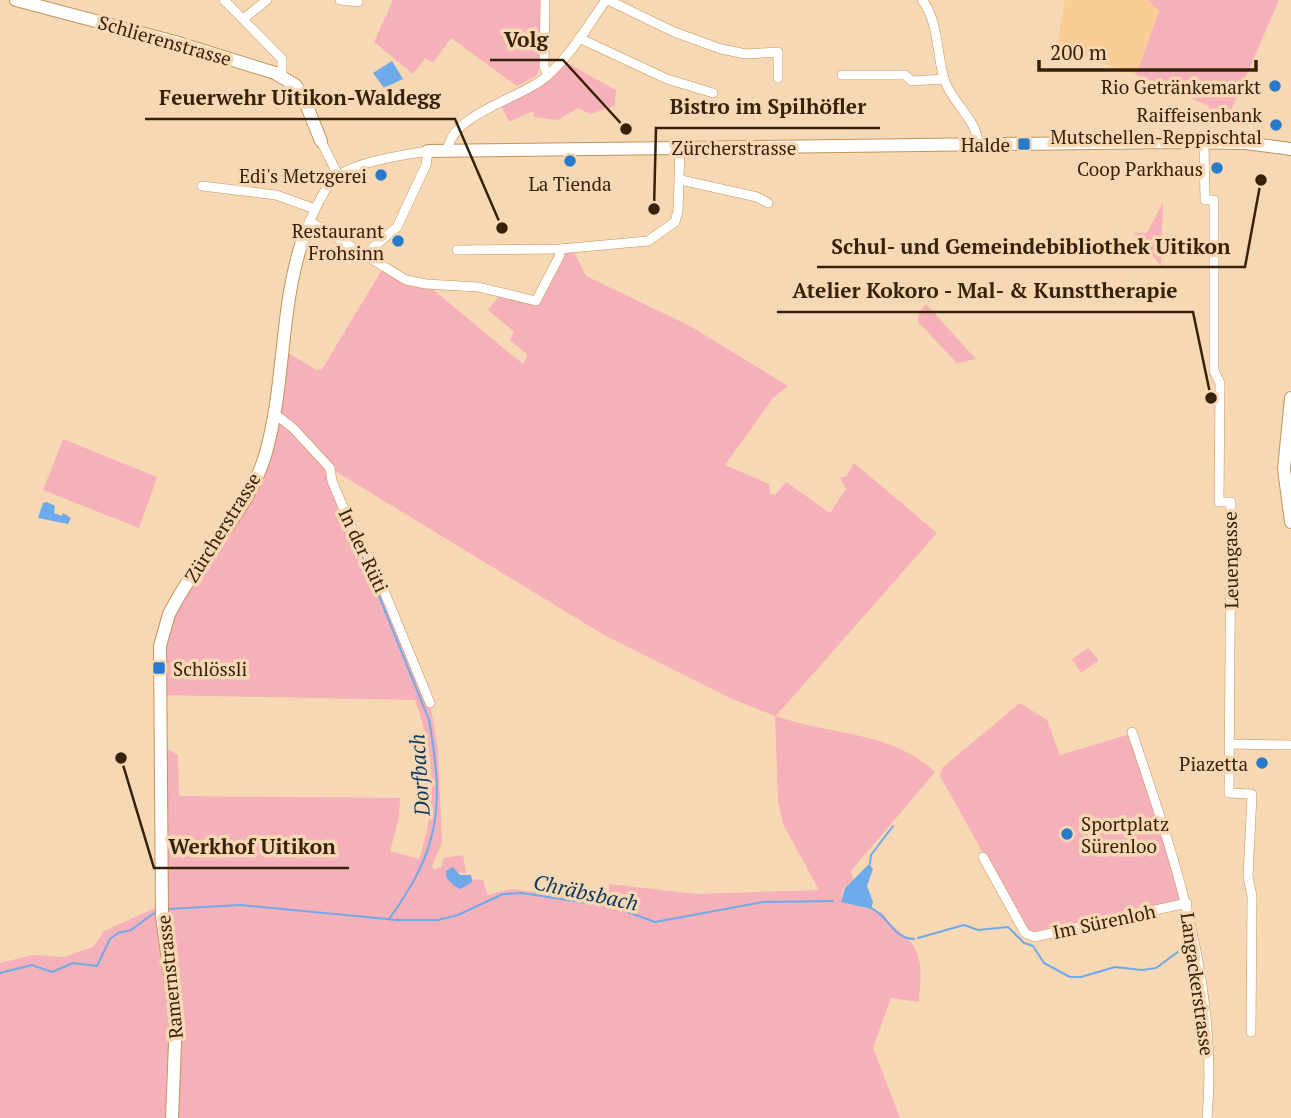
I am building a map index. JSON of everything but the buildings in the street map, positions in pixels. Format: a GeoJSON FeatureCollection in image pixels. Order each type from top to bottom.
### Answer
{"type":"FeatureCollection","features":[{"type":"Feature","properties":{"kind":"street","name":"Schlierenstrasse"},"geometry":{"type":"LineString","coordinates":[[16,0],[175,42],[262,68],[282,77],[295,85],[308,104],[321,141],[338,175]]}},
{"type":"Feature","properties":{"kind":"street"},"geometry":{"type":"LineString","coordinates":[[225,0],[282,59],[282,77]]}},
{"type":"Feature","properties":{"kind":"street"},"geometry":{"type":"LineString","coordinates":[[243,19],[267,0]]}},
{"type":"Feature","properties":{"kind":"street"},"geometry":{"type":"LineString","coordinates":[[340,0],[358,2]]}},
{"type":"Feature","properties":{"kind":"street"},"geometry":{"type":"LineString","coordinates":[[545,0],[544,67],[548,74]]}},
{"type":"Feature","properties":{"kind":"street"},"geometry":{"type":"LineString","coordinates":[[449,149],[450,139],[480,112],[532,86],[548,74],[607,0],[674,32],[720,49],[746,54],[778,52],[778,78]]}},
{"type":"Feature","properties":{"kind":"street"},"geometry":{"type":"LineString","coordinates":[[926,1],[944,79],[951,97],[976,128],[978,145]]}},
{"type":"Feature","properties":{"kind":"street"},"geometry":{"type":"LineString","coordinates":[[579,38],[667,79],[713,93]]}},
{"type":"Feature","properties":{"kind":"street"},"geometry":{"type":"LineString","coordinates":[[842,75],[905,75],[912,81],[944,79]]}},
{"type":"Feature","properties":{"kind":"street","name":"Zürcherstrasse"},"geometry":{"type":"LineString","coordinates":[[162,879],[159,654],[164,629],[184,586],[254,481],[264,459],[273,417],[289,290],[309,221],[338,175],[388,158],[449,149],[1204,143],[1291,149]]}},
{"type":"Feature","properties":{"kind":"street","name":"Leuengasse"},"geometry":{"type":"LineString","coordinates":[[1204,143],[1205,200],[1214,200],[1214,371],[1220,383],[1219,502],[1231,502],[1229,793],[1252,794],[1248,877],[1252,896],[1251,1032]]}},
{"type":"Feature","properties":{"kind":"street"},"geometry":{"type":"LineString","coordinates":[[457,250],[560,249],[648,241],[674,222],[681,200],[680,148]]}},
{"type":"Feature","properties":{"kind":"street"},"geometry":{"type":"LineString","coordinates":[[364,255],[397,227],[426,165],[428,151]]}},
{"type":"Feature","properties":{"kind":"street"},"geometry":{"type":"LineString","coordinates":[[681,180],[757,197],[768,203]]}},
{"type":"Feature","properties":{"kind":"street"},"geometry":{"type":"LineString","coordinates":[[202,186],[276,195],[315,209]]}},
{"type":"Feature","properties":{"kind":"street"},"geometry":{"type":"LineString","coordinates":[[309,221],[406,280],[478,287],[536,301],[560,249]]}},
{"type":"Feature","properties":{"kind":"street"},"geometry":{"type":"LineString","coordinates":[[1291,397],[1284,468],[1291,522]]}},
{"type":"Feature","properties":{"kind":"street","name":"In der Rüti"},"geometry":{"type":"LineString","coordinates":[[273,417],[293,428],[330,468],[332,481],[354,533],[373,564],[430,703]]}},
{"type":"Feature","properties":{"kind":"street","name":"Langackerstrasse"},"geometry":{"type":"LineString","coordinates":[[1132,732],[1187,903],[1208,1032],[1207,1118]]}},
{"type":"Feature","properties":{"kind":"street"},"geometry":{"type":"LineString","coordinates":[[1229,744],[1291,745]]}},
{"type":"Feature","properties":{"kind":"street","name":"Im Sürenloh"},"geometry":{"type":"LineString","coordinates":[[983,857],[1025,933],[1034,937],[1187,903]]}},
{"type":"Feature","properties":{"kind":"street","name":"Ramernstrasse"},"geometry":{"type":"LineString","coordinates":[[162,879],[163,927],[176,1019],[172,1118]]}},
{"type":"Feature","properties":{"kind":"shaded area"},"geometry":{"type":"Polygon","coordinates":[[[393,0],[540,0],[539,69],[536,76],[517,86],[451,38],[433,63],[425,58],[413,74],[374,42],[393,0]]]}},
{"type":"Feature","properties":{"kind":"shaded area"},"geometry":{"type":"Polygon","coordinates":[[[1065,0],[1148,0],[1159,11],[1136,75],[1057,46],[1065,0]]]}},
{"type":"Feature","properties":{"kind":"shaded area"},"geometry":{"type":"Polygon","coordinates":[[[1148,0],[1279,0],[1230,113],[1209,118],[1209,106],[1136,75],[1159,11],[1148,0]]]}},
{"type":"Feature","properties":{"kind":"shaded area"},"geometry":{"type":"Polygon","coordinates":[[[565,62],[616,90],[615,106],[590,114],[578,108],[558,120],[534,117],[533,111],[509,122],[502,107],[505,103],[539,88],[565,62]]]}},
{"type":"Feature","properties":{"kind":"shaded area"},"geometry":{"type":"Polygon","coordinates":[[[1163,202],[1161,266],[1134,233],[1147,233],[1163,202]]]}},
{"type":"Feature","properties":{"kind":"shaded area"},"geometry":{"type":"Polygon","coordinates":[[[572,248],[586,276],[690,326],[788,386],[773,398],[725,465],[769,484],[770,494],[775,495],[786,482],[830,513],[846,489],[840,478],[847,476],[854,463],[937,533],[776,716],[899,748],[918,758],[935,772],[851,871],[853,880],[843,889],[841,901],[883,913],[910,941],[918,956],[919,1002],[891,998],[873,1048],[900,1118],[0,1118],[0,963],[33,955],[64,957],[93,947],[104,931],[162,905],[160,744],[178,755],[179,796],[400,798],[399,818],[390,851],[419,859],[429,818],[432,780],[427,741],[415,700],[160,695],[164,629],[254,481],[283,350],[317,370],[322,369],[383,268],[426,284],[523,364],[528,355],[510,340],[514,332],[488,310],[502,292],[536,301],[560,255],[572,248]],[[330,468],[430,703],[438,749],[442,843],[432,866],[434,870],[441,867],[444,858],[463,855],[466,873],[446,871],[472,882],[471,879],[483,880],[488,895],[512,889],[609,902],[609,884],[697,894],[819,890],[783,824],[778,800],[775,716],[732,699],[604,635],[330,468]]]}},
{"type":"Feature","properties":{"kind":"shaded area"},"geometry":{"type":"Polygon","coordinates":[[[926,304],[976,359],[957,363],[918,322],[919,312],[926,304]]]}},
{"type":"Feature","properties":{"kind":"shaded area"},"geometry":{"type":"Polygon","coordinates":[[[63,439],[157,477],[139,528],[43,490],[63,439]]]}},
{"type":"Feature","properties":{"kind":"shaded area"},"geometry":{"type":"Polygon","coordinates":[[[1088,648],[1099,660],[1081,673],[1072,659],[1088,648]]]}},
{"type":"Feature","properties":{"kind":"shaded area","name":"Sportplatz Sürenloo"},"geometry":{"type":"Polygon","coordinates":[[[1020,703],[1047,720],[1060,755],[1130,734],[1181,899],[1033,935],[1027,932],[940,776],[942,768],[1020,703]]]}},
{"type":"Feature","properties":{"kind":"water"},"geometry":{"type":"Polygon","coordinates":[[[392,61],[403,79],[384,88],[373,73],[392,61]]]}},
{"type":"Feature","properties":{"kind":"water"},"geometry":{"type":"Polygon","coordinates":[[[43,503],[55,506],[54,513],[62,516],[63,513],[71,518],[68,524],[38,518],[43,503]]]}},
{"type":"Feature","properties":{"kind":"water"},"geometry":{"type":"Polygon","coordinates":[[[869,864],[873,869],[867,886],[873,902],[871,909],[841,902],[845,888],[869,864]]]}},
{"type":"Feature","properties":{"kind":"water"},"geometry":{"type":"Polygon","coordinates":[[[453,867],[460,875],[471,875],[472,882],[461,889],[454,886],[446,877],[446,871],[453,867]]]}},
{"type":"Feature","properties":{"kind":"waterway","name":"Dorfbach"},"geometry":{"type":"LineString","coordinates":[[362,554],[429,720],[436,777],[437,802],[428,847],[419,870],[389,919]]}},
{"type":"Feature","properties":{"kind":"waterway"},"geometry":{"type":"LineString","coordinates":[[870,864],[871,855],[893,826]]}},
{"type":"Feature","properties":{"kind":"waterway","name":"Chräbsbach"},"geometry":{"type":"LineString","coordinates":[[168,909],[240,905],[397,920],[438,920],[458,915],[503,894],[522,893],[614,907],[655,922],[763,902],[833,901]]}},
{"type":"Feature","properties":{"kind":"waterway"},"geometry":{"type":"LineString","coordinates":[[871,908],[901,935],[914,939]]}},
{"type":"Feature","properties":{"kind":"waterway","name":"Chräbsbach"},"geometry":{"type":"LineString","coordinates":[[0,973],[32,965],[52,972],[73,963],[97,966],[110,939],[118,933],[131,930],[157,911]]}},
{"type":"Feature","properties":{"kind":"waterway"},"geometry":{"type":"LineString","coordinates":[[918,938],[964,925],[978,930],[1008,927],[1024,943],[1033,946],[1044,963],[1070,977],[1081,977],[1115,967],[1142,970],[1156,968],[1182,949],[1190,949]]}},
{"type":"Feature","properties":{"kind":"place","name":"Rio Getränkemarkt"},"geometry":{"type":"Point","coordinates":[1275,86]}},
{"type":"Feature","properties":{"kind":"place","name":"Raiffeisenbank Mutschellen-Reppischtal"},"geometry":{"type":"Point","coordinates":[1276,125]}},
{"type":"Feature","properties":{"kind":"place","name":"Volg"},"geometry":{"type":"Point","coordinates":[626,129]}},
{"type":"Feature","properties":{"kind":"place","name":"Halde"},"geometry":{"type":"Point","coordinates":[1024,144]}},
{"type":"Feature","properties":{"kind":"place","name":"La Tienda"},"geometry":{"type":"Point","coordinates":[570,161]}},
{"type":"Feature","properties":{"kind":"place","name":"Coop Parkhaus"},"geometry":{"type":"Point","coordinates":[1217,168]}},
{"type":"Feature","properties":{"kind":"place","name":"Edi's Metzgerei"},"geometry":{"type":"Point","coordinates":[381,175]}},
{"type":"Feature","properties":{"kind":"place","name":"Schul- und Gemeindebibliothek Uitikon"},"geometry":{"type":"Point","coordinates":[1261,180]}},
{"type":"Feature","properties":{"kind":"place","name":"Bistro im Spilhöfler"},"geometry":{"type":"Point","coordinates":[654,209]}},
{"type":"Feature","properties":{"kind":"place","name":"Feuerwehr Uitikon-Waldegg"},"geometry":{"type":"Point","coordinates":[502,228]}},
{"type":"Feature","properties":{"kind":"place","name":"Restaurant Frohsinn"},"geometry":{"type":"Point","coordinates":[398,241]}},
{"type":"Feature","properties":{"kind":"place","name":"Atelier Kokoro - Mal- & Kunsttherapie"},"geometry":{"type":"Point","coordinates":[1211,398]}},
{"type":"Feature","properties":{"kind":"place","name":"Schlössli"},"geometry":{"type":"Point","coordinates":[159,668]}},
{"type":"Feature","properties":{"kind":"place","name":"Werkhof Uitikon"},"geometry":{"type":"Point","coordinates":[121,758]}},
{"type":"Feature","properties":{"kind":"place","name":"Piazetta"},"geometry":{"type":"Point","coordinates":[1262,763]}},
{"type":"Feature","properties":{"kind":"place","name":"Sportplatz Sürenloo"},"geometry":{"type":"Point","coordinates":[1067,834]}}]}
